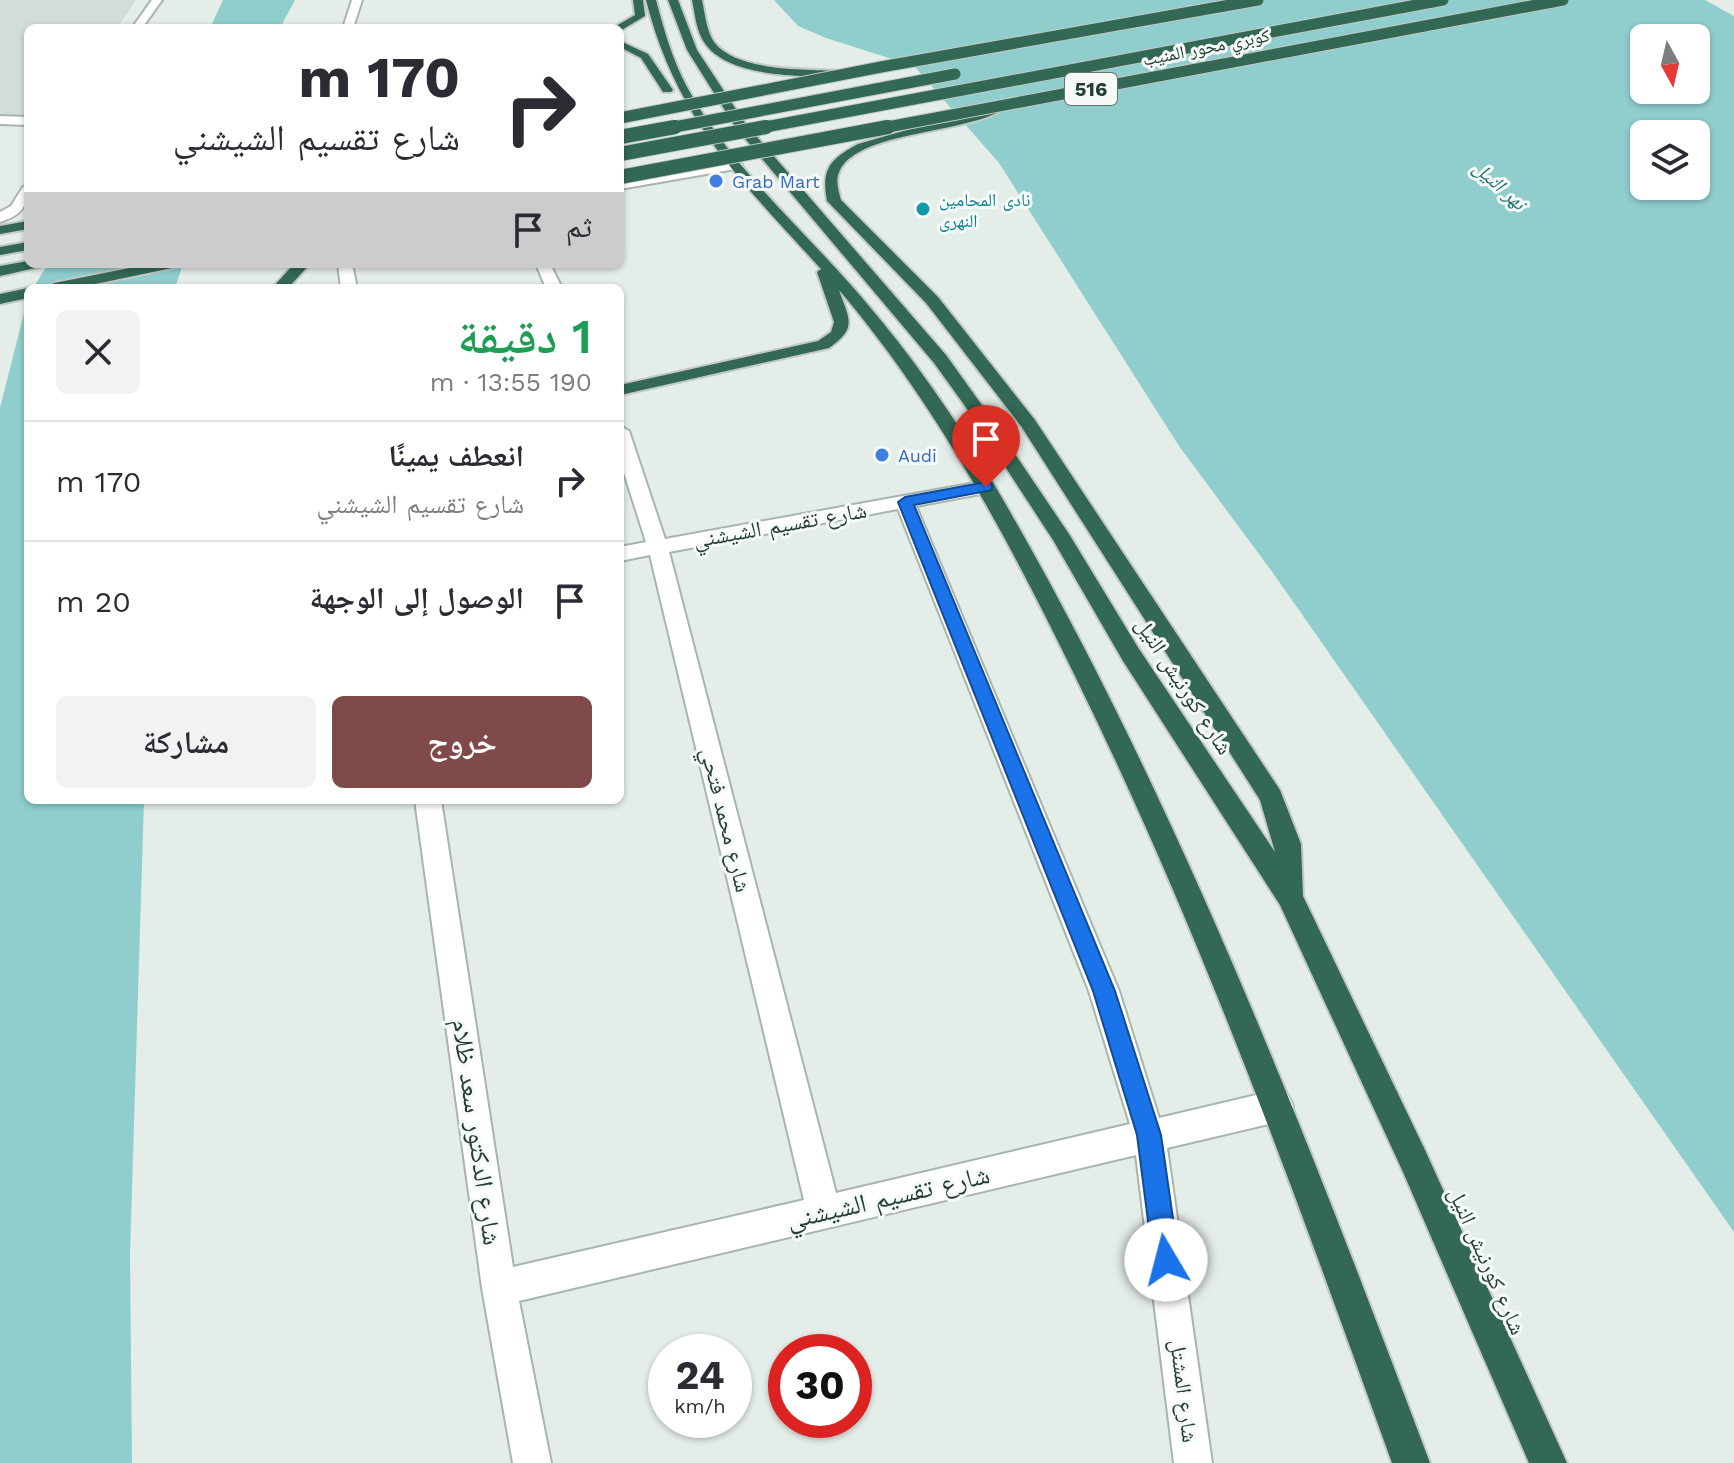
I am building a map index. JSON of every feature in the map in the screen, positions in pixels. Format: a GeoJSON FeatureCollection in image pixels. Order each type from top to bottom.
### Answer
{"type":"FeatureCollection","features":[{"type":"Feature","properties":{"kind":"highway"},"geometry":{"type":"LineString","coordinates":[[624,26],[640,16],[638,0]]}},
{"type":"Feature","properties":{"kind":"highway"},"geometry":{"type":"LineString","coordinates":[[651,0],[667,62],[690,104],[736,165],[857,300],[926,393],[986,487],[1066,632],[1134,774],[1277,1106],[1411,1463]]}},
{"type":"Feature","properties":{"kind":"highway","name":"شارع كورنيش النيل"},"geometry":{"type":"LineString","coordinates":[[673,0],[692,50],[740,125],[940,359],[978,412],[1062,539],[1131,655],[1290,897],[1408,1147],[1548,1463]]}},
{"type":"Feature","properties":{"kind":"highway"},"geometry":{"type":"LineString","coordinates":[[697,0],[708,41],[727,57],[768,68],[845,74]]}},
{"type":"Feature","properties":{"kind":"highway","name":"كوبري محور المنيب"},"geometry":{"type":"LineString","coordinates":[[624,117],[1258,0]]}},
{"type":"Feature","properties":{"kind":"highway","name":"كوبري محور المنيب"},"geometry":{"type":"LineString","coordinates":[[624,153],[1443,0]]}},
{"type":"Feature","properties":{"kind":"highway","name":"كوبري محور المنيب"},"geometry":{"type":"LineString","coordinates":[[624,176],[1563,0]]}},
{"type":"Feature","properties":{"kind":"highway"},"geometry":{"type":"LineString","coordinates":[[624,45],[646,54],[660,83],[690,104]]}},
{"type":"Feature","properties":{"kind":"highway"},"geometry":{"type":"LineString","coordinates":[[624,136],[964,73]]}},
{"type":"Feature","properties":{"kind":"highway"},"geometry":{"type":"LineString","coordinates":[[1001,107],[860,147],[836,166],[830,177],[829,189],[834,201],[951,321],[1029,424],[1271,797],[1288,844],[1290,897]]}},
{"type":"Feature","properties":{"kind":"highway"},"geometry":{"type":"LineString","coordinates":[[0,230],[24,226]]}},
{"type":"Feature","properties":{"kind":"highway"},"geometry":{"type":"LineString","coordinates":[[0,251],[24,247]]}},
{"type":"Feature","properties":{"kind":"highway"},"geometry":{"type":"LineString","coordinates":[[624,389],[823,345],[839,334],[842,322],[820,259]]}},
{"type":"Feature","properties":{"kind":"highway"},"geometry":{"type":"LineString","coordinates":[[0,271],[24,266]]}},
{"type":"Feature","properties":{"kind":"highway"},"geometry":{"type":"LineString","coordinates":[[74,284],[152,268]]}},
{"type":"Feature","properties":{"kind":"highway"},"geometry":{"type":"LineString","coordinates":[[283,284],[298,268]]}},
{"type":"Feature","properties":{"kind":"highway"},"geometry":{"type":"LineString","coordinates":[[0,299],[24,294]]}},
{"type":"Feature","properties":{"kind":"street"},"geometry":{"type":"LineString","coordinates":[[140,24],[157,0]]}},
{"type":"Feature","properties":{"kind":"street"},"geometry":{"type":"LineString","coordinates":[[349,24],[357,0]]}},
{"type":"Feature","properties":{"kind":"street"},"geometry":{"type":"LineString","coordinates":[[0,120],[24,121]]}},
{"type":"Feature","properties":{"kind":"street"},"geometry":{"type":"LineString","coordinates":[[624,184],[736,165]]}},
{"type":"Feature","properties":{"kind":"street"},"geometry":{"type":"LineString","coordinates":[[0,218],[16,209],[24,196]]}},
{"type":"Feature","properties":{"kind":"street","name":"شارع محمد فتحي"},"geometry":{"type":"LineString","coordinates":[[624,443],[658,547],[824,1212]]}},
{"type":"Feature","properties":{"kind":"street","name":"شارع تقسيم الشيشني"},"geometry":{"type":"LineString","coordinates":[[624,553],[986,487]]}},
{"type":"Feature","properties":{"kind":"street","name":"شارع المشتل"},"geometry":{"type":"LineString","coordinates":[[905,502],[1104,991],[1149,1135],[1193,1463]]}},
{"type":"Feature","properties":{"kind":"street","name":"شارع الدكتور سعد ظلام"},"geometry":{"type":"LineString","coordinates":[[429,804],[499,1288],[532,1463]]}},
{"type":"Feature","properties":{"kind":"street","name":"شارع تقسيم الشيشني"},"geometry":{"type":"LineString","coordinates":[[499,1288],[1277,1106]]}},
{"type":"Feature","properties":{"kind":"shaded area"},"geometry":{"type":"Polygon","coordinates":[[[0,0],[136,0],[120,24],[24,24],[24,116],[11,118],[0,113],[0,0]]]}},
{"type":"Feature","properties":{"kind":"water"},"geometry":{"type":"Polygon","coordinates":[[[223,0],[295,0],[282,24],[212,24],[223,0]]]}},
{"type":"Feature","properties":{"kind":"water","name":"نهر النيل"},"geometry":{"type":"Polygon","coordinates":[[[774,0],[1705,0],[1734,16],[1734,1232],[1273,573],[1179,446],[999,163],[914,66],[798,26],[774,0]]]}},
{"type":"Feature","properties":{"kind":"water"},"geometry":{"type":"Polygon","coordinates":[[[46,268],[182,268],[176,284],[36,284],[46,268]]]}},
{"type":"Feature","properties":{"kind":"water"},"geometry":{"type":"Polygon","coordinates":[[[24,313],[24,804],[144,804],[130,1254],[132,1463],[0,1463],[0,408],[24,313]]]}},
{"type":"Feature","properties":{"kind":"place","name":"Grab Mart"},"geometry":{"type":"Point","coordinates":[716,181]}},
{"type":"Feature","properties":{"kind":"place","name":"نادى المحامين النهرى"},"geometry":{"type":"Point","coordinates":[923,209]}},
{"type":"Feature","properties":{"kind":"place","name":"Audi"},"geometry":{"type":"Point","coordinates":[882,455]}},
{"type":"Feature","properties":{"kind":"route"},"geometry":{"type":"LineString","coordinates":[[986,487],[905,502],[1104,991],[1149,1135],[1166,1260]]}}]}
